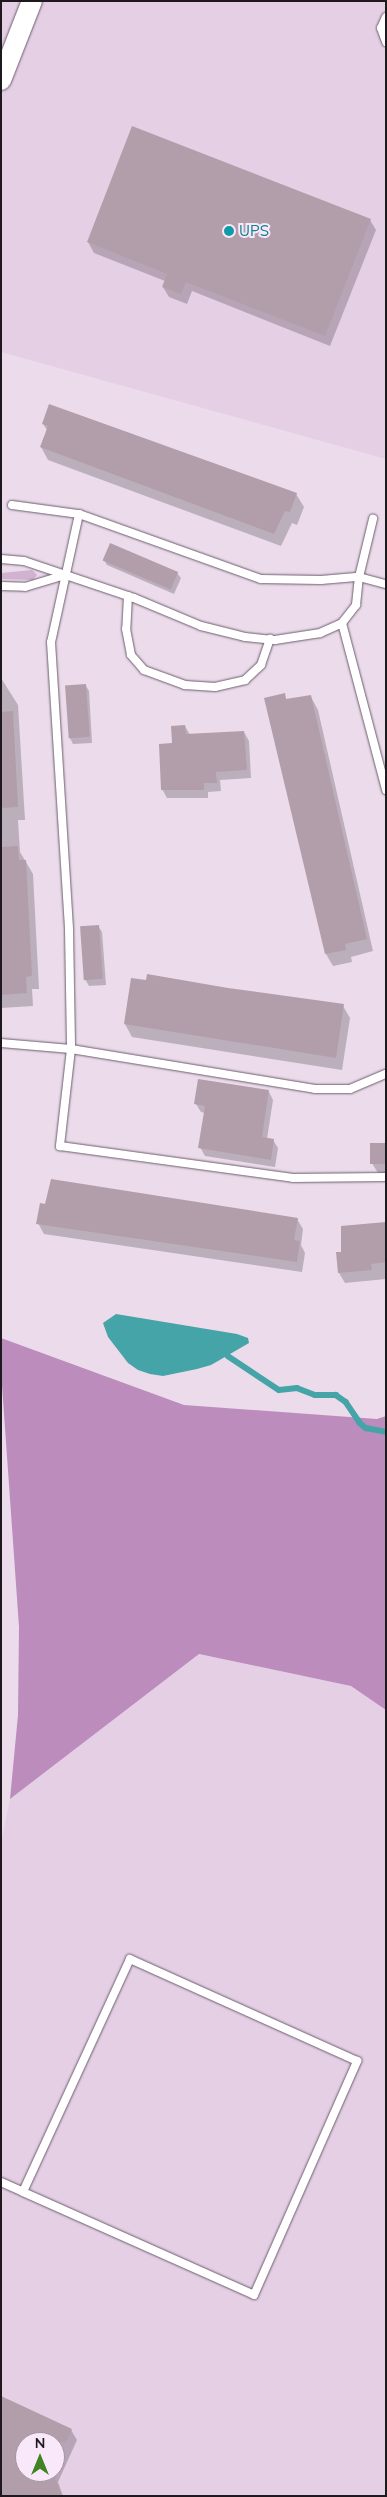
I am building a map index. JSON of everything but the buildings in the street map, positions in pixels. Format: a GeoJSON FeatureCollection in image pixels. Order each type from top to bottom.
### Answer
{"type":"FeatureCollection","features":[{"type":"Feature","properties":{"kind":"main road"},"geometry":{"type":"LineString","coordinates":[[1,80],[32,1]]}},
{"type":"Feature","properties":{"kind":"lane"},"geometry":{"type":"LineString","coordinates":[[386,17],[381,28],[386,42]]}},
{"type":"Feature","properties":{"kind":"lane"},"geometry":{"type":"LineString","coordinates":[[12,506],[79,514],[261,579],[321,580],[359,577],[386,584]]}},
{"type":"Feature","properties":{"kind":"lane"},"geometry":{"type":"LineString","coordinates":[[79,514],[51,642],[70,930],[71,1049],[60,1146],[293,1178],[386,1177]]}},
{"type":"Feature","properties":{"kind":"lane"},"geometry":{"type":"LineString","coordinates":[[1,560],[24,561],[128,596],[201,626],[245,638],[270,639],[320,633],[342,622],[356,606],[359,577],[373,519]]}},
{"type":"Feature","properties":{"kind":"lane"},"geometry":{"type":"LineString","coordinates":[[1,586],[25,586],[65,575]]}},
{"type":"Feature","properties":{"kind":"lane"},"geometry":{"type":"LineString","coordinates":[[128,596],[126,629],[131,655],[144,670],[185,685],[215,686],[245,680],[261,665],[270,639]]}},
{"type":"Feature","properties":{"kind":"lane"},"geometry":{"type":"LineString","coordinates":[[342,622],[386,790]]}},
{"type":"Feature","properties":{"kind":"lane"},"geometry":{"type":"LineString","coordinates":[[3,1044],[71,1049],[315,1088],[350,1089],[386,1074]]}},
{"type":"Feature","properties":{"kind":"lane"},"geometry":{"type":"LineString","coordinates":[[1,2182],[23,2192],[254,2295],[357,2061],[130,1959],[23,2192]]}},
{"type":"Feature","properties":{"kind":"shaded area"},"geometry":{"type":"Polygon","coordinates":[[[1,1],[386,1],[386,459],[1,352],[1,1]]]}},
{"type":"Feature","properties":{"kind":"shaded area"},"geometry":{"type":"Polygon","coordinates":[[[32,570],[37,575],[33,580],[1,579],[1,573],[32,570]]]}},
{"type":"Feature","properties":{"kind":"shaded area"},"geometry":{"type":"Polygon","coordinates":[[[1,1338],[184,1405],[377,1419],[386,1416],[386,1710],[351,1686],[199,1654],[10,1799],[18,1715],[19,1627],[1,1371],[1,1338]]]}},
{"type":"Feature","properties":{"kind":"shaded area"},"geometry":{"type":"Polygon","coordinates":[[[199,1654],[351,1686],[386,1710],[386,2496],[1,2496],[1,1842],[10,1799],[199,1654]]]}},
{"type":"Feature","properties":{"kind":"water"},"geometry":{"type":"Polygon","coordinates":[[[116,1314],[237,1334],[248,1338],[249,1343],[211,1365],[163,1376],[150,1374],[138,1370],[128,1363],[108,1337],[103,1323],[116,1314]]]}},
{"type":"Feature","properties":{"kind":"waterway"},"geometry":{"type":"LineString","coordinates":[[228,1356],[279,1390],[297,1388],[315,1395],[336,1395],[346,1402],[360,1423],[366,1428],[386,1432]]}},
{"type":"Feature","properties":{"kind":"place","name":"UPS"},"geometry":{"type":"Point","coordinates":[229,231]}}]}
